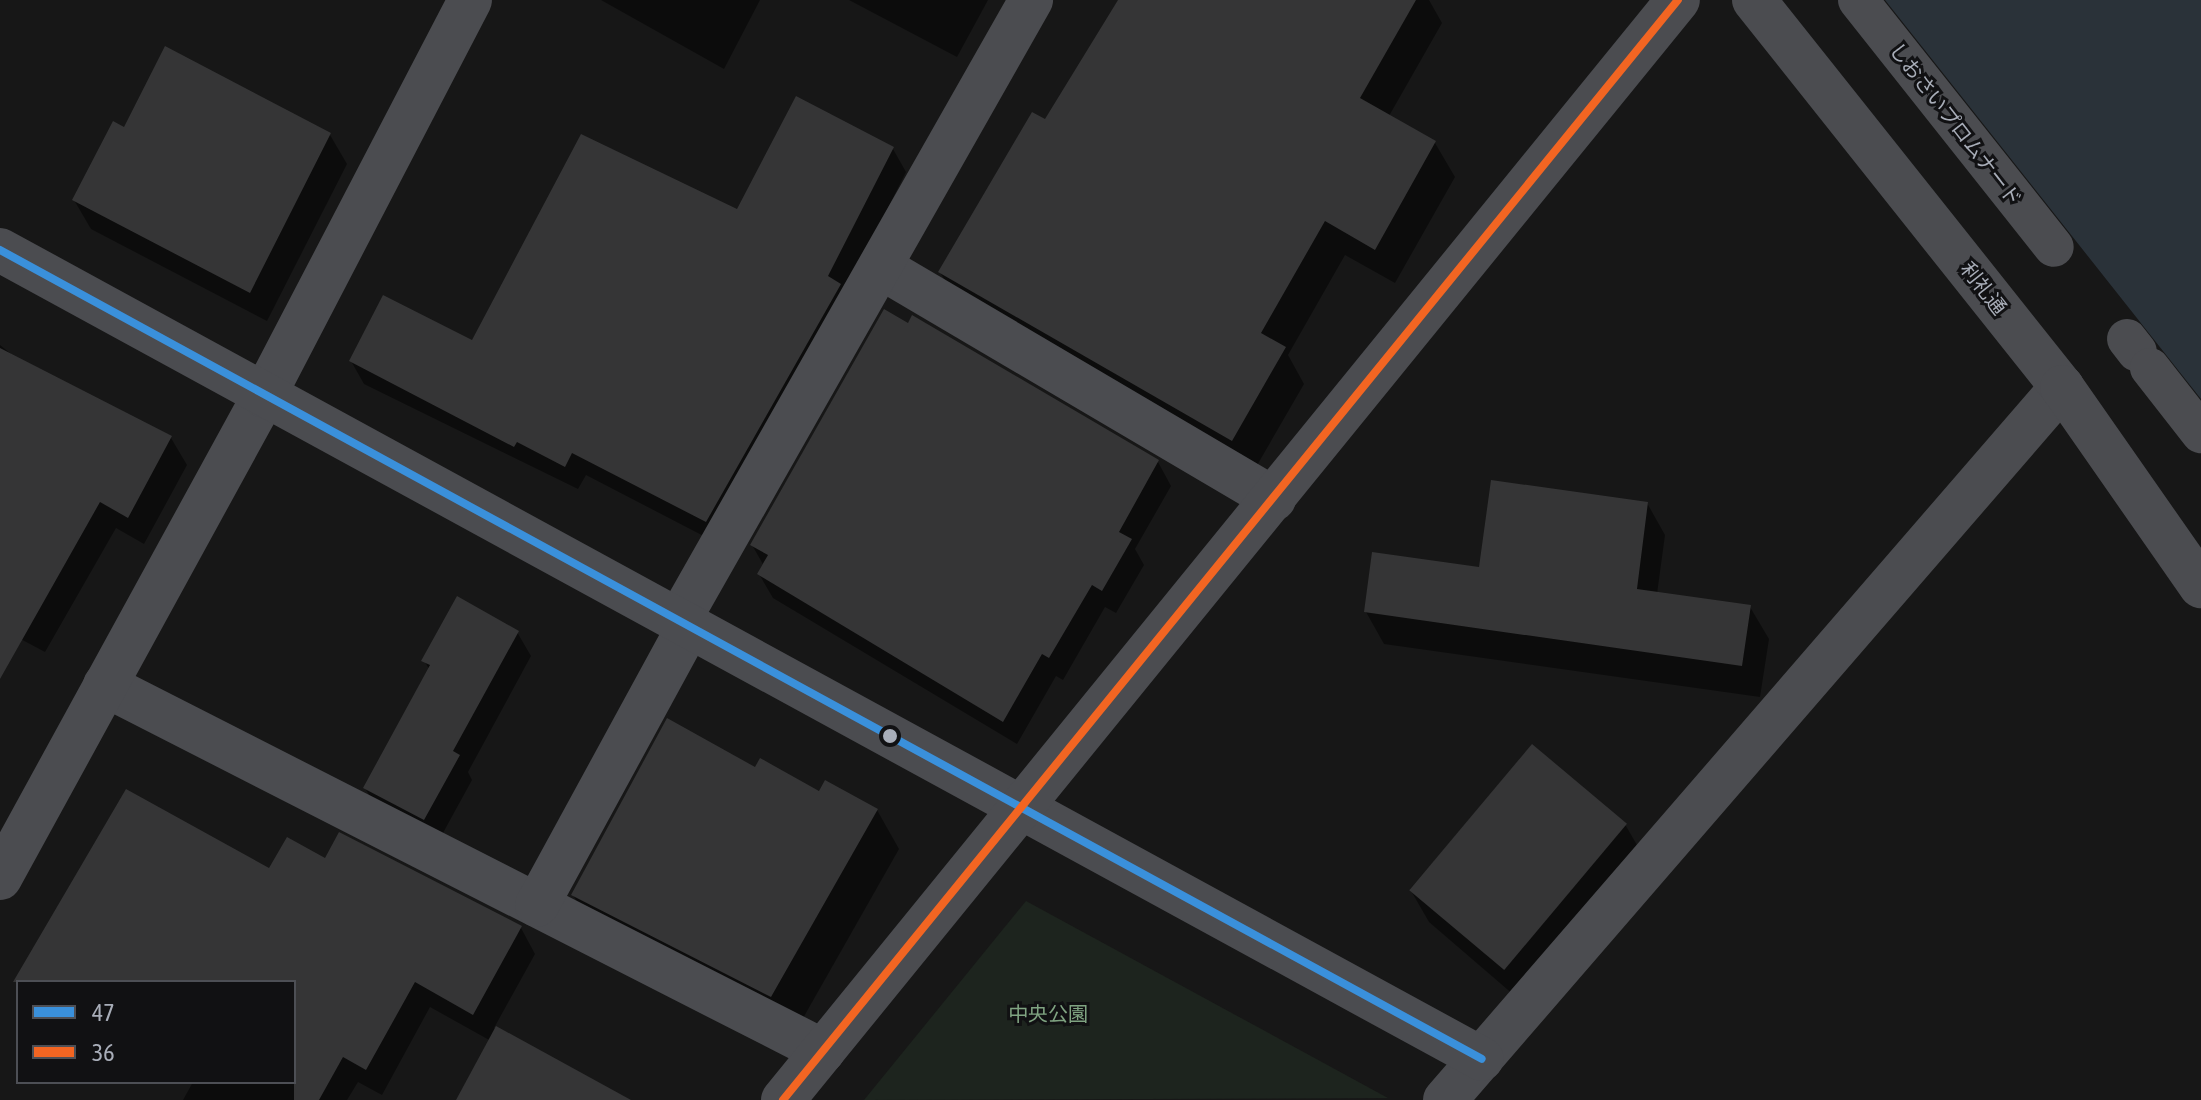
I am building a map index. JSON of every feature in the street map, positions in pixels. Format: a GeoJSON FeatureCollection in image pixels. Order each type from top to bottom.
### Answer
{"type":"FeatureCollection","features":[{"type":"Feature","properties":{"kind":"street"},"geometry":{"type":"LineString","coordinates":[[0,878],[264,396],[470,0]]}},
{"type":"Feature","properties":{"kind":"street"},"geometry":{"type":"LineString","coordinates":[[537,905],[684,623],[1031,0]]}},
{"type":"Feature","properties":{"kind":"street"},"geometry":{"type":"LineString","coordinates":[[783,1100],[1678,0]]}},
{"type":"Feature","properties":{"kind":"street","name":"利礼通"},"geometry":{"type":"LineString","coordinates":[[1754,0],[2062,387],[2201,586]]}},
{"type":"Feature","properties":{"kind":"street","name":"しおさいプロムナード"},"geometry":{"type":"LineString","coordinates":[[1858,0],[2054,247]]}},
{"type":"Feature","properties":{"kind":"street"},"geometry":{"type":"LineString","coordinates":[[0,250],[684,623],[1021,811],[1482,1059]]}},
{"type":"Feature","properties":{"kind":"street"},"geometry":{"type":"LineString","coordinates":[[882,268],[1274,499]]}},
{"type":"Feature","properties":{"kind":"street"},"geometry":{"type":"LineString","coordinates":[[2138,353],[2201,433]]}},
{"type":"Feature","properties":{"kind":"street"},"geometry":{"type":"LineString","coordinates":[[1445,1100],[2062,387]]}},
{"type":"Feature","properties":{"kind":"street"},"geometry":{"type":"LineString","coordinates":[[105,685],[823,1051]]}},
{"type":"Feature","properties":{"kind":"green space","name":"中央公園"},"geometry":{"type":"Polygon","coordinates":[[[1026,901],[1388,1098],[864,1100],[1026,901]]]}},
{"type":"Feature","properties":{"kind":"shaded area"},"geometry":{"type":"Polygon","coordinates":[[[1885,0],[2201,0],[2201,399],[1931,58],[1885,0]]]}},
{"type":"Feature","properties":{"kind":"building"},"geometry":{"type":"Polygon","coordinates":[[[1118,0],[1416,0],[1360,98],[1436,141],[1375,250],[1325,221],[1261,333],[1286,347],[1232,441],[938,272],[1032,112],[1045,119],[1118,0]]]}},
{"type":"Feature","properties":{"kind":"building"},"geometry":{"type":"Polygon","coordinates":[[[165,46],[331,133],[250,293],[72,200],[113,121],[124,127],[165,46]]]}},
{"type":"Feature","properties":{"kind":"building"},"geometry":{"type":"Polygon","coordinates":[[[796,96],[894,147],[828,276],[841,284],[706,522],[572,453],[565,467],[517,442],[514,447],[349,361],[383,295],[472,340],[581,134],[737,209],[796,96]]]}},
{"type":"Feature","properties":{"kind":"building"},"geometry":{"type":"Polygon","coordinates":[[[884,309],[908,323],[912,315],[1159,460],[1119,532],[1132,539],[1102,591],[1092,585],[1049,658],[1042,654],[1003,722],[757,574],[768,555],[750,545],[884,309]]]}},
{"type":"Feature","properties":{"kind":"building"},"geometry":{"type":"Polygon","coordinates":[[[0,348],[172,436],[128,518],[100,502],[0,679],[0,348]]]}},
{"type":"Feature","properties":{"kind":"building"},"geometry":{"type":"Polygon","coordinates":[[[1491,480],[1648,502],[1637,589],[1751,605],[1742,666],[1364,612],[1372,552],[1479,567],[1491,480]]]}},
{"type":"Feature","properties":{"kind":"building"},"geometry":{"type":"Polygon","coordinates":[[[457,596],[519,631],[453,751],[460,755],[424,820],[363,788],[430,665],[421,661],[457,596]]]}},
{"type":"Feature","properties":{"kind":"building"},"geometry":{"type":"Polygon","coordinates":[[[667,718],[755,767],[760,758],[819,791],[825,780],[878,809],[771,997],[571,895],[667,718]]]}},
{"type":"Feature","properties":{"kind":"building"},"geometry":{"type":"Polygon","coordinates":[[[1532,744],[1627,824],[1504,970],[1409,890],[1532,744]]]}},
{"type":"Feature","properties":{"kind":"building"},"geometry":{"type":"Polygon","coordinates":[[[126,789],[269,868],[287,837],[325,858],[339,832],[522,926],[473,1015],[415,982],[366,1070],[343,1057],[319,1100],[294,1100],[296,980],[13,982],[126,789]]]}},
{"type":"Feature","properties":{"kind":"building"},"geometry":{"type":"Polygon","coordinates":[[[496,1026],[631,1100],[456,1100],[496,1026]]]}},
{"type":"Feature","properties":{"kind":"transit line","name":"36"},"geometry":{"type":"LineString","coordinates":[[783,1100],[1678,0]]}},
{"type":"Feature","properties":{"kind":"transit line","name":"47"},"geometry":{"type":"LineString","coordinates":[[0,250],[1482,1059]]}}]}
